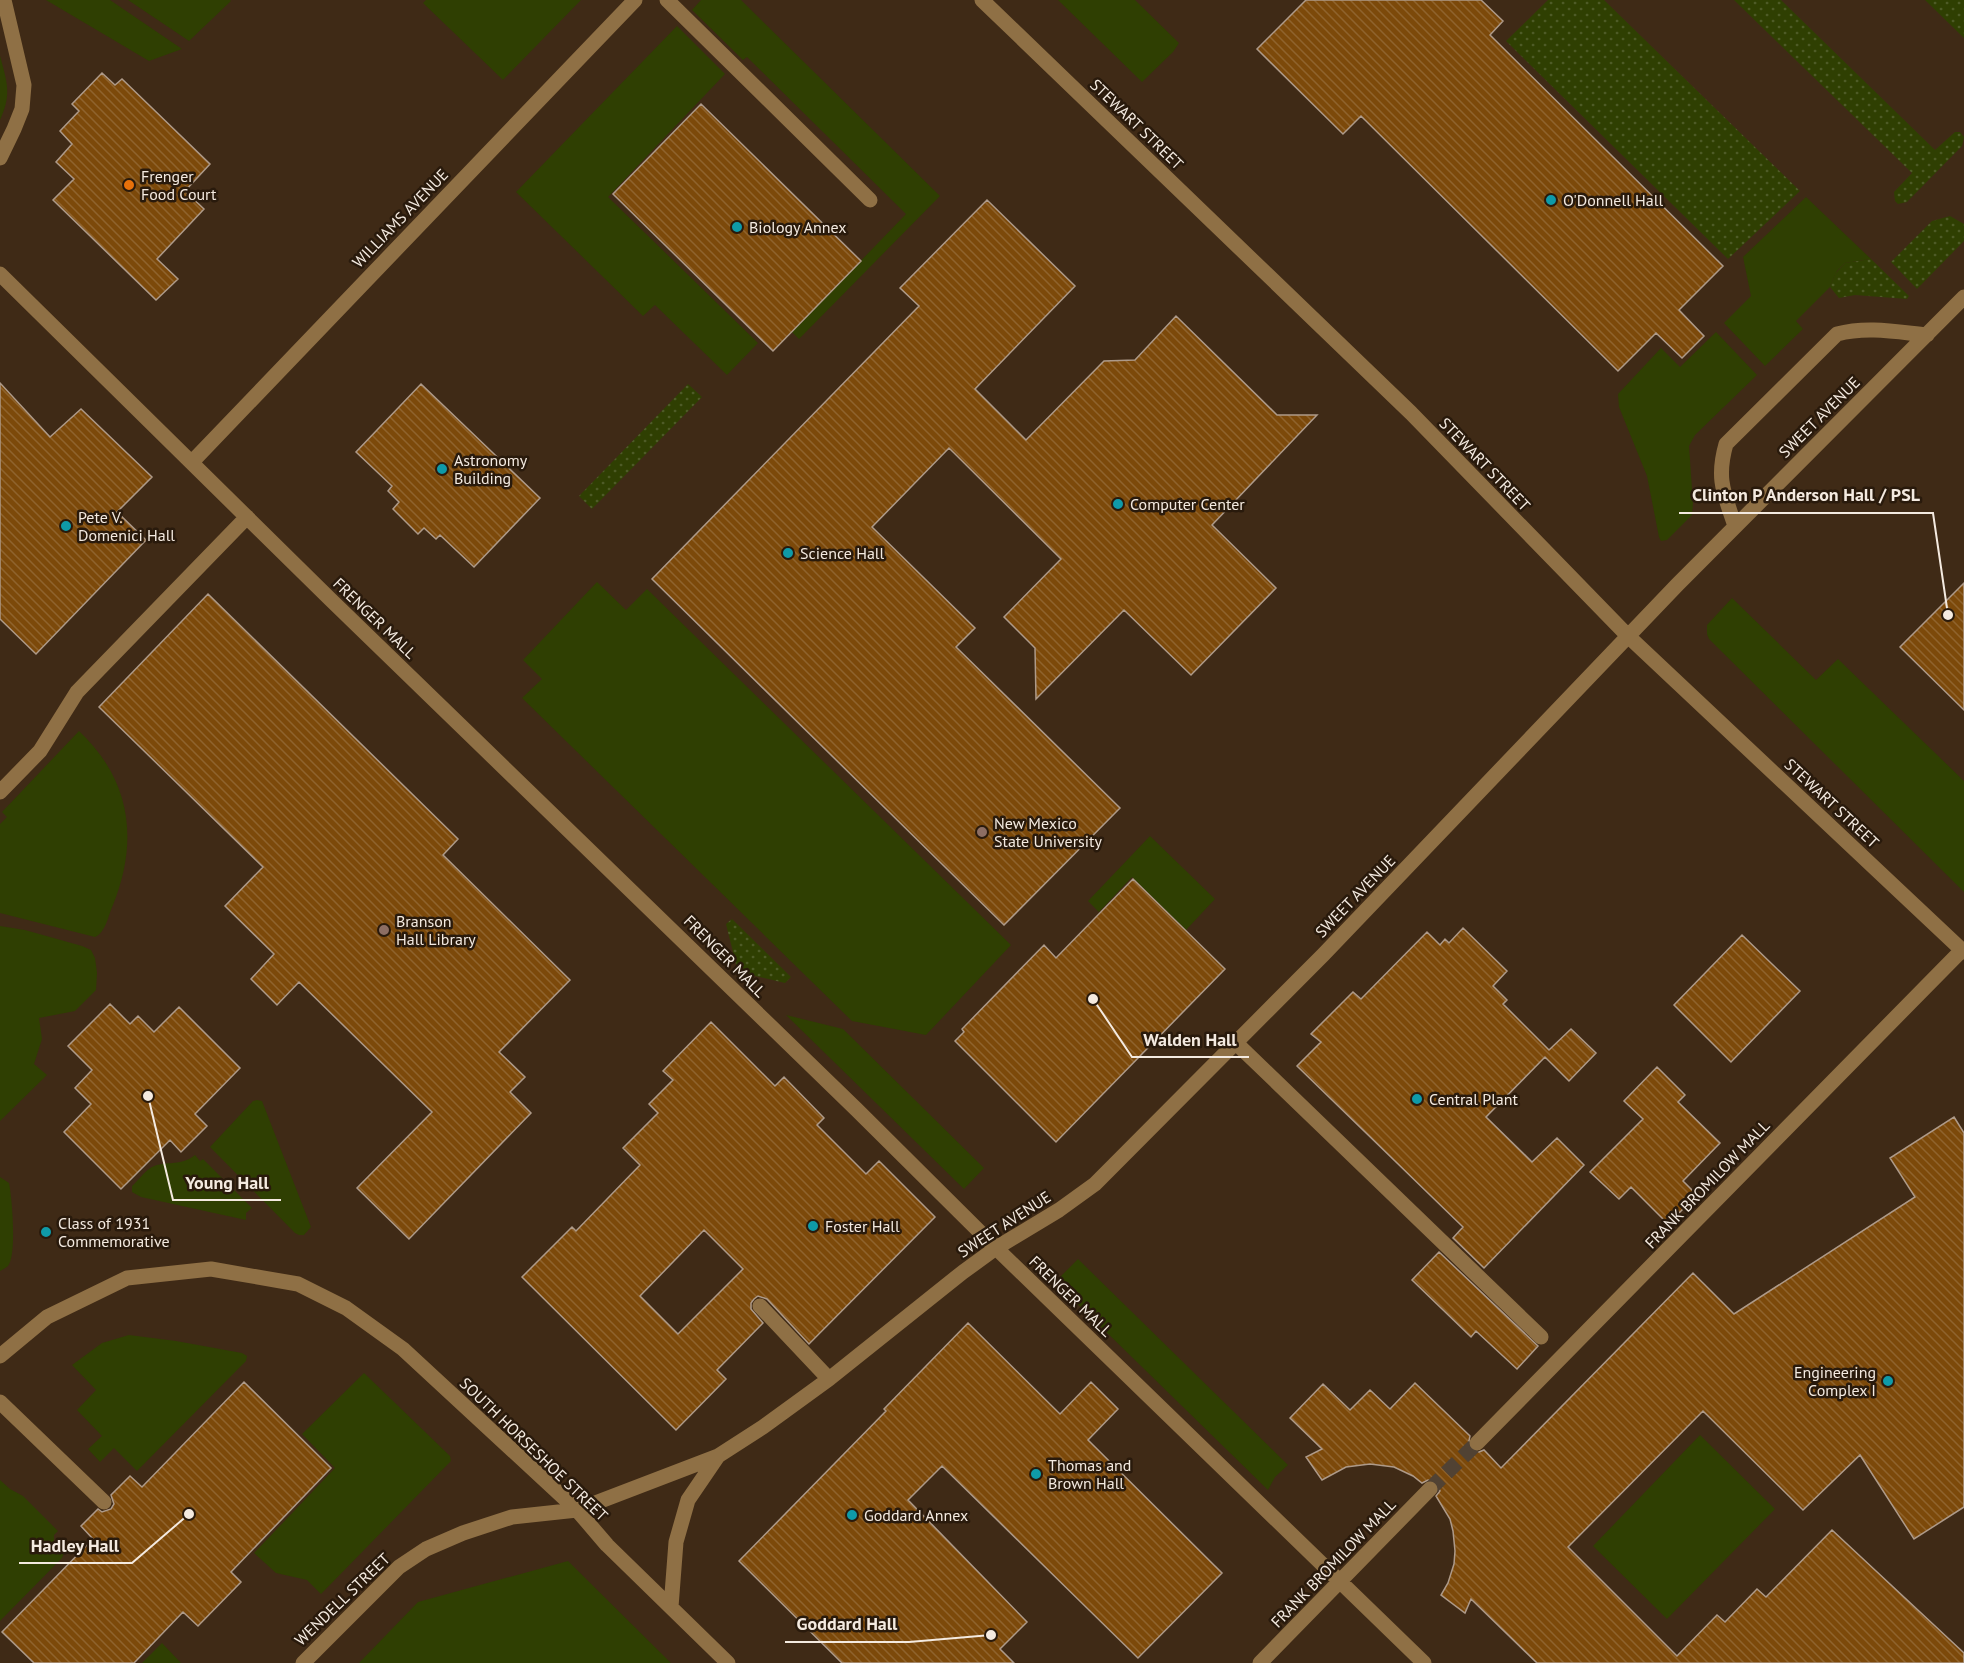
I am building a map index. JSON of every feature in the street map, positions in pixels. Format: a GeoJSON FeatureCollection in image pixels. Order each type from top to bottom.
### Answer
{"type":"FeatureCollection","features":[{"type":"Feature","properties":{"kind":"street"},"geometry":{"type":"LineString","coordinates":[[0,158],[22,109],[24,85],[4,0]]}},
{"type":"Feature","properties":{"kind":"street","name":"WILLIAMS AVENUE"},"geometry":{"type":"LineString","coordinates":[[192,462],[635,0]]}},
{"type":"Feature","properties":{"kind":"street"},"geometry":{"type":"LineString","coordinates":[[668,0],[870,200]]}},
{"type":"Feature","properties":{"kind":"street","name":"STEWART STREET"},"geometry":{"type":"LineString","coordinates":[[982,0],[1411,413],[1628,636],[1963,951]]}},
{"type":"Feature","properties":{"kind":"street","name":"FRENGER MALL"},"geometry":{"type":"LineString","coordinates":[[0,274],[1424,1663]]}},
{"type":"Feature","properties":{"kind":"street","name":"SWEET AVENUE"},"geometry":{"type":"LineString","coordinates":[[577,1510],[718,1456],[763,1427],[829,1379],[996,1248],[1059,1210],[1095,1184],[1323,955],[1735,526],[1964,297]]}},
{"type":"Feature","properties":{"kind":"street"},"geometry":{"type":"LineString","coordinates":[[1735,526],[1724,493],[1720,466],[1726,444],[1837,334],[1868,329],[1928,335]]}},
{"type":"Feature","properties":{"kind":"street"},"geometry":{"type":"LineString","coordinates":[[0,792],[40,751],[77,692],[247,517]]}},
{"type":"Feature","properties":{"kind":"street","name":"FRANK BROMILOW MALL"},"geometry":{"type":"LineString","coordinates":[[1477,1443],[1963,951]]}},
{"type":"Feature","properties":{"kind":"street"},"geometry":{"type":"LineString","coordinates":[[1236,1043],[1541,1337]]}},
{"type":"Feature","properties":{"kind":"street","name":"SOUTH HORSESHOE STREET"},"geometry":{"type":"LineString","coordinates":[[0,1356],[46,1317],[127,1278],[211,1269],[298,1284],[346,1308],[402,1349],[577,1510],[607,1545],[728,1663]]}},
{"type":"Feature","properties":{"kind":"street"},"geometry":{"type":"LineString","coordinates":[[760,1306],[829,1379]]}},
{"type":"Feature","properties":{"kind":"street"},"geometry":{"type":"LineString","coordinates":[[0,1402],[104,1502]]}},
{"type":"Feature","properties":{"kind":"street","name":"SWEET AVENUE"},"geometry":{"type":"LineString","coordinates":[[671,1607],[676,1542],[688,1500],[718,1456]]}},
{"type":"Feature","properties":{"kind":"street","name":"FRANK BROMILOW MALL"},"geometry":{"type":"LineString","coordinates":[[1260,1663],[1430,1489]]}},
{"type":"Feature","properties":{"kind":"street","name":"WENDELL STREET"},"geometry":{"type":"LineString","coordinates":[[303,1663],[399,1567],[426,1549],[463,1533],[512,1517],[577,1510]]}},
{"type":"Feature","properties":{"kind":"shaded area","name":"New Mexico State University"},"geometry":{"type":"Polygon","coordinates":[[[0,0],[1964,0],[1964,1663],[0,1663],[0,0]]]}},
{"type":"Feature","properties":{"kind":"green space"},"geometry":{"type":"Polygon","coordinates":[[[46,0],[110,0],[182,49],[149,61],[46,0]]]}},
{"type":"Feature","properties":{"kind":"green space"},"geometry":{"type":"Polygon","coordinates":[[[128,0],[230,0],[231,1],[189,41],[128,0]]]}},
{"type":"Feature","properties":{"kind":"green space"},"geometry":{"type":"Polygon","coordinates":[[[426,0],[581,0],[503,80],[423,3],[426,0]]]}},
{"type":"Feature","properties":{"kind":"green space"},"geometry":{"type":"Polygon","coordinates":[[[701,0],[741,0],[940,196],[799,339],[792,332],[906,214],[747,57],[743,60],[692,10],[701,0]]]}},
{"type":"Feature","properties":{"kind":"green space"},"geometry":{"type":"Polygon","coordinates":[[[1058,0],[1135,0],[1179,43],[1173,52],[1142,82],[1058,0]]]}},
{"type":"Feature","properties":{"kind":"green space"},"geometry":{"type":"Polygon","coordinates":[[[1548,0],[1604,0],[1800,191],[1728,259],[1506,41],[1548,0]]]}},
{"type":"Feature","properties":{"kind":"green space"},"geometry":{"type":"Polygon","coordinates":[[[1734,0],[1781,0],[1935,150],[1955,132],[1960,132],[1964,137],[1962,146],[1907,202],[1898,204],[1895,201],[1894,192],[1912,173],[1734,0]]]}},
{"type":"Feature","properties":{"kind":"green space"},"geometry":{"type":"Polygon","coordinates":[[[1925,0],[1964,0],[1964,38],[1925,0]]]}},
{"type":"Feature","properties":{"kind":"green space"},"geometry":{"type":"Polygon","coordinates":[[[677,26],[725,74],[608,197],[758,343],[727,375],[655,305],[643,316],[516,192],[677,26]]]}},
{"type":"Feature","properties":{"kind":"green space"},"geometry":{"type":"Polygon","coordinates":[[[0,56],[5,73],[7,95],[0,120],[0,56]]]}},
{"type":"Feature","properties":{"kind":"green space"},"geometry":{"type":"Polygon","coordinates":[[[1806,197],[1871,259],[1845,263],[1837,271],[1830,287],[1796,321],[1803,329],[1765,366],[1724,323],[1751,296],[1743,257],[1806,197]]]}},
{"type":"Feature","properties":{"kind":"green space"},"geometry":{"type":"Polygon","coordinates":[[[1950,216],[1964,224],[1964,241],[1917,289],[1891,262],[1932,221],[1950,216]]]}},
{"type":"Feature","properties":{"kind":"green space"},"geometry":{"type":"Polygon","coordinates":[[[1871,259],[1909,296],[1907,299],[1855,295],[1839,298],[1830,287],[1836,273],[1845,263],[1871,259]]]}},
{"type":"Feature","properties":{"kind":"green space"},"geometry":{"type":"Polygon","coordinates":[[[1716,332],[1757,375],[1695,435],[1689,446],[1692,515],[1667,540],[1661,541],[1647,476],[1619,407],[1618,394],[1661,348],[1680,367],[1716,332]]]}},
{"type":"Feature","properties":{"kind":"green space"},"geometry":{"type":"Polygon","coordinates":[[[688,384],[702,397],[592,509],[579,496],[688,384]]]}},
{"type":"Feature","properties":{"kind":"green space"},"geometry":{"type":"Polygon","coordinates":[[[597,582],[626,610],[647,589],[1011,945],[926,1035],[852,1021],[522,698],[542,679],[523,660],[597,582]]]}},
{"type":"Feature","properties":{"kind":"green space"},"geometry":{"type":"Polygon","coordinates":[[[1732,598],[1816,680],[1838,659],[1964,781],[1964,892],[1709,639],[1707,625],[1732,598]]]}},
{"type":"Feature","properties":{"kind":"green space"},"geometry":{"type":"Polygon","coordinates":[[[79,731],[110,770],[125,812],[127,834],[126,857],[121,881],[106,923],[99,935],[95,937],[0,913],[0,824],[7,817],[2,812],[79,731]]]}},
{"type":"Feature","properties":{"kind":"green space"},"geometry":{"type":"Polygon","coordinates":[[[1150,836],[1215,899],[1186,930],[1132,877],[1099,912],[1088,901],[1150,836]]]}},
{"type":"Feature","properties":{"kind":"green space"},"geometry":{"type":"Polygon","coordinates":[[[732,919],[791,977],[785,983],[738,972],[726,924],[732,919]]]}},
{"type":"Feature","properties":{"kind":"green space"},"geometry":{"type":"Polygon","coordinates":[[[0,926],[25,930],[91,950],[95,958],[97,973],[96,990],[75,1011],[39,1018],[42,1039],[34,1064],[47,1075],[0,1121],[0,926]]]}},
{"type":"Feature","properties":{"kind":"green space"},"geometry":{"type":"Polygon","coordinates":[[[786,1015],[843,1029],[984,1168],[964,1189],[786,1015]]]}},
{"type":"Feature","properties":{"kind":"green space"},"geometry":{"type":"Polygon","coordinates":[[[253,1101],[262,1101],[311,1227],[304,1235],[295,1233],[210,1147],[253,1101]]]}},
{"type":"Feature","properties":{"kind":"green space"},"geometry":{"type":"Polygon","coordinates":[[[195,1155],[200,1161],[203,1159],[252,1208],[246,1213],[246,1220],[141,1197],[132,1192],[132,1186],[154,1166],[183,1161],[195,1155]]]}},
{"type":"Feature","properties":{"kind":"green space"},"geometry":{"type":"Polygon","coordinates":[[[0,1177],[9,1183],[13,1239],[11,1260],[8,1266],[0,1271],[0,1177]]]}},
{"type":"Feature","properties":{"kind":"green space"},"geometry":{"type":"Polygon","coordinates":[[[1078,1259],[1288,1465],[1275,1477],[1268,1490],[1055,1282],[1078,1259]]]}},
{"type":"Feature","properties":{"kind":"green space"},"geometry":{"type":"Polygon","coordinates":[[[129,1335],[176,1341],[242,1353],[247,1356],[246,1361],[137,1471],[114,1448],[100,1462],[88,1449],[102,1436],[77,1410],[96,1390],[72,1365],[102,1343],[129,1335]]]}},
{"type":"Feature","properties":{"kind":"green space"},"geometry":{"type":"Polygon","coordinates":[[[364,1373],[450,1456],[451,1461],[321,1594],[307,1580],[276,1573],[254,1553],[335,1468],[302,1434],[364,1373]]]}},
{"type":"Feature","properties":{"kind":"green space"},"geometry":{"type":"Polygon","coordinates":[[[1700,1435],[1775,1509],[1667,1619],[1593,1546],[1700,1435]]]}},
{"type":"Feature","properties":{"kind":"green space"},"geometry":{"type":"Polygon","coordinates":[[[0,1480],[23,1496],[58,1531],[54,1535],[54,1541],[64,1553],[62,1558],[0,1621],[0,1480]]]}},
{"type":"Feature","properties":{"kind":"green space"},"geometry":{"type":"Polygon","coordinates":[[[568,1561],[671,1663],[359,1663],[418,1602],[568,1561]]]}},
{"type":"Feature","properties":{"kind":"green space"},"geometry":{"type":"Polygon","coordinates":[[[162,1643],[181,1663],[142,1663],[162,1643]]]}},
{"type":"Feature","properties":{"kind":"building","name":"O'Donnell Hall"},"geometry":{"type":"Polygon","coordinates":[[[1306,0],[1481,0],[1503,21],[1490,35],[1723,266],[1679,310],[1704,336],[1682,358],[1656,333],[1618,371],[1361,116],[1343,134],[1257,49],[1306,0]]]}},
{"type":"Feature","properties":{"kind":"building","name":"Frenger Food Court"},"geometry":{"type":"Polygon","coordinates":[[[102,73],[115,85],[122,79],[210,164],[185,191],[204,209],[157,259],[178,279],[156,300],[53,200],[74,179],[56,162],[72,144],[60,131],[79,111],[72,104],[102,73]]]}},
{"type":"Feature","properties":{"kind":"building","name":"Biology Annex"},"geometry":{"type":"Polygon","coordinates":[[[701,104],[861,261],[773,351],[613,194],[701,104]]]}},
{"type":"Feature","properties":{"kind":"building","name":"Science Hall"},"geometry":{"type":"Polygon","coordinates":[[[987,200],[1075,286],[975,389],[1026,440],[1104,361],[1135,360],[1176,316],[1277,415],[1317,415],[1212,525],[1276,588],[1191,675],[1124,610],[1036,699],[1035,648],[1004,617],[1061,559],[949,448],[872,527],[975,628],[956,647],[1120,808],[1004,925],[652,579],[919,306],[900,288],[987,200]]]}},
{"type":"Feature","properties":{"kind":"building","name":"Pete V. Domenici Hall"},"geometry":{"type":"Polygon","coordinates":[[[0,383],[50,437],[81,409],[152,477],[117,512],[146,540],[36,654],[0,619],[0,383]]]}},
{"type":"Feature","properties":{"kind":"building","name":"Astronomy Building"},"geometry":{"type":"Polygon","coordinates":[[[421,384],[540,498],[474,567],[440,535],[436,539],[424,528],[418,534],[393,509],[399,502],[388,491],[392,486],[356,452],[421,384]]]}},
{"type":"Feature","properties":{"kind":"building"},"geometry":{"type":"Polygon","coordinates":[[[1964,583],[1964,710],[1900,647],[1964,583]]]}},
{"type":"Feature","properties":{"kind":"building","name":"Branson Hall Library"},"geometry":{"type":"Polygon","coordinates":[[[208,594],[458,839],[443,855],[570,980],[499,1052],[525,1077],[510,1092],[531,1113],[409,1239],[357,1188],[432,1112],[299,982],[277,1005],[251,979],[274,954],[225,906],[263,867],[99,707],[208,594]]]}},
{"type":"Feature","properties":{"kind":"building"},"geometry":{"type":"Polygon","coordinates":[[[1133,879],[1225,969],[1056,1142],[955,1041],[964,1032],[962,1029],[1044,945],[1056,958],[1133,879]]]}},
{"type":"Feature","properties":{"kind":"building","name":"Central Plant"},"geometry":{"type":"Polygon","coordinates":[[[1463,928],[1507,971],[1493,986],[1507,1000],[1503,1004],[1549,1050],[1571,1029],[1596,1053],[1569,1081],[1545,1057],[1486,1117],[1532,1162],[1557,1138],[1584,1165],[1484,1268],[1453,1238],[1463,1227],[1297,1066],[1321,1042],[1311,1034],[1353,992],[1361,999],[1427,932],[1440,945],[1445,939],[1449,943],[1463,928]]]}},
{"type":"Feature","properties":{"kind":"building"},"geometry":{"type":"Polygon","coordinates":[[[1742,935],[1800,991],[1731,1062],[1674,1005],[1742,935]]]}},
{"type":"Feature","properties":{"kind":"building"},"geometry":{"type":"Polygon","coordinates":[[[110,1004],[130,1024],[138,1016],[154,1032],[179,1007],[240,1068],[195,1114],[207,1126],[181,1152],[170,1140],[121,1189],[64,1132],[91,1104],[75,1088],[92,1070],[68,1046],[110,1004]]]}},
{"type":"Feature","properties":{"kind":"building","name":"Foster Hall"},"geometry":{"type":"Polygon","coordinates":[[[711,1022],[775,1086],[784,1077],[824,1118],[817,1125],[866,1174],[879,1161],[935,1217],[809,1344],[767,1299],[758,1296],[754,1299],[751,1309],[763,1323],[717,1370],[726,1379],[676,1430],[522,1277],[572,1227],[576,1231],[640,1165],[623,1148],[658,1113],[649,1104],[673,1080],[663,1071],[711,1022]],[[704,1230],[640,1296],[678,1334],[743,1269],[704,1230]]]}},
{"type":"Feature","properties":{"kind":"building"},"geometry":{"type":"Polygon","coordinates":[[[1657,1067],[1685,1095],[1678,1102],[1720,1143],[1683,1181],[1697,1195],[1668,1224],[1631,1187],[1619,1199],[1590,1172],[1643,1119],[1624,1101],[1657,1067]]]}},
{"type":"Feature","properties":{"kind":"building"},"geometry":{"type":"Polygon","coordinates":[[[1954,1117],[1964,1133],[1964,1507],[1914,1539],[1860,1455],[1803,1510],[1703,1411],[1568,1547],[1677,1656],[1717,1615],[1725,1622],[1757,1589],[1766,1597],[1832,1530],[1964,1653],[1964,1663],[1537,1663],[1471,1599],[1465,1613],[1441,1595],[1448,1583],[1454,1564],[1455,1551],[1450,1519],[1436,1496],[1440,1491],[1436,1482],[1428,1480],[1422,1483],[1394,1467],[1370,1464],[1346,1467],[1322,1480],[1306,1457],[1322,1449],[1290,1418],[1323,1384],[1350,1410],[1370,1390],[1390,1409],[1415,1383],[1470,1436],[1468,1445],[1471,1450],[1479,1452],[1484,1450],[1501,1468],[1693,1273],[1734,1314],[1915,1197],[1890,1158],[1954,1117]]]}},
{"type":"Feature","properties":{"kind":"building"},"geometry":{"type":"Polygon","coordinates":[[[1439,1252],[1538,1346],[1517,1369],[1476,1331],[1471,1337],[1412,1280],[1439,1252]]]}},
{"type":"Feature","properties":{"kind":"building"},"geometry":{"type":"Polygon","coordinates":[[[968,1323],[1060,1414],[1091,1382],[1118,1409],[1088,1440],[1222,1573],[1138,1658],[942,1466],[908,1500],[1027,1622],[1000,1649],[1014,1663],[842,1663],[739,1561],[886,1411],[884,1409],[968,1323]]]}},
{"type":"Feature","properties":{"kind":"building"},"geometry":{"type":"Polygon","coordinates":[[[244,1382],[331,1468],[231,1572],[241,1582],[198,1626],[183,1612],[134,1663],[34,1663],[2,1632],[93,1539],[81,1526],[98,1509],[102,1512],[111,1509],[114,1504],[111,1495],[130,1476],[142,1487],[244,1382]]]}},
{"type":"Feature","properties":{"kind":"tunnel"},"geometry":{"type":"LineString","coordinates":[[1430,1489],[1477,1443]]}},
{"type":"Feature","properties":{"kind":"place","name":"Frenger Food Court"},"geometry":{"type":"Point","coordinates":[129,185]}},
{"type":"Feature","properties":{"kind":"place","name":"O'Donnell Hall"},"geometry":{"type":"Point","coordinates":[1551,200]}},
{"type":"Feature","properties":{"kind":"place","name":"Biology Annex"},"geometry":{"type":"Point","coordinates":[737,227]}},
{"type":"Feature","properties":{"kind":"place","name":"Astronomy Building"},"geometry":{"type":"Point","coordinates":[442,469]}},
{"type":"Feature","properties":{"kind":"place","name":"Computer Center"},"geometry":{"type":"Point","coordinates":[1118,504]}},
{"type":"Feature","properties":{"kind":"place","name":"Pete V. Domenici Hall"},"geometry":{"type":"Point","coordinates":[66,526]}},
{"type":"Feature","properties":{"kind":"place","name":"Science Hall"},"geometry":{"type":"Point","coordinates":[788,553]}},
{"type":"Feature","properties":{"kind":"place","name":"Clinton P Anderson Hall / PSL"},"geometry":{"type":"Point","coordinates":[1948,615]}},
{"type":"Feature","properties":{"kind":"place","name":"New Mexico State University"},"geometry":{"type":"Point","coordinates":[982,832]}},
{"type":"Feature","properties":{"kind":"place","name":"Branson Hall Library"},"geometry":{"type":"Point","coordinates":[384,930]}},
{"type":"Feature","properties":{"kind":"place","name":"Walden Hall"},"geometry":{"type":"Point","coordinates":[1093,999]}},
{"type":"Feature","properties":{"kind":"place","name":"Young Hall"},"geometry":{"type":"Point","coordinates":[148,1096]}},
{"type":"Feature","properties":{"kind":"place","name":"Central Plant"},"geometry":{"type":"Point","coordinates":[1417,1099]}},
{"type":"Feature","properties":{"kind":"place","name":"Foster Hall"},"geometry":{"type":"Point","coordinates":[813,1226]}},
{"type":"Feature","properties":{"kind":"place","name":"Class of 1931 Commemorative"},"geometry":{"type":"Point","coordinates":[46,1232]}},
{"type":"Feature","properties":{"kind":"place","name":"Engineering Complex I"},"geometry":{"type":"Point","coordinates":[1888,1381]}},
{"type":"Feature","properties":{"kind":"place","name":"Thomas and Brown Hall"},"geometry":{"type":"Point","coordinates":[1036,1474]}},
{"type":"Feature","properties":{"kind":"place","name":"Hadley Hall"},"geometry":{"type":"Point","coordinates":[189,1514]}},
{"type":"Feature","properties":{"kind":"place","name":"Goddard Annex"},"geometry":{"type":"Point","coordinates":[852,1515]}},
{"type":"Feature","properties":{"kind":"place","name":"Goddard Hall"},"geometry":{"type":"Point","coordinates":[991,1635]}}]}
